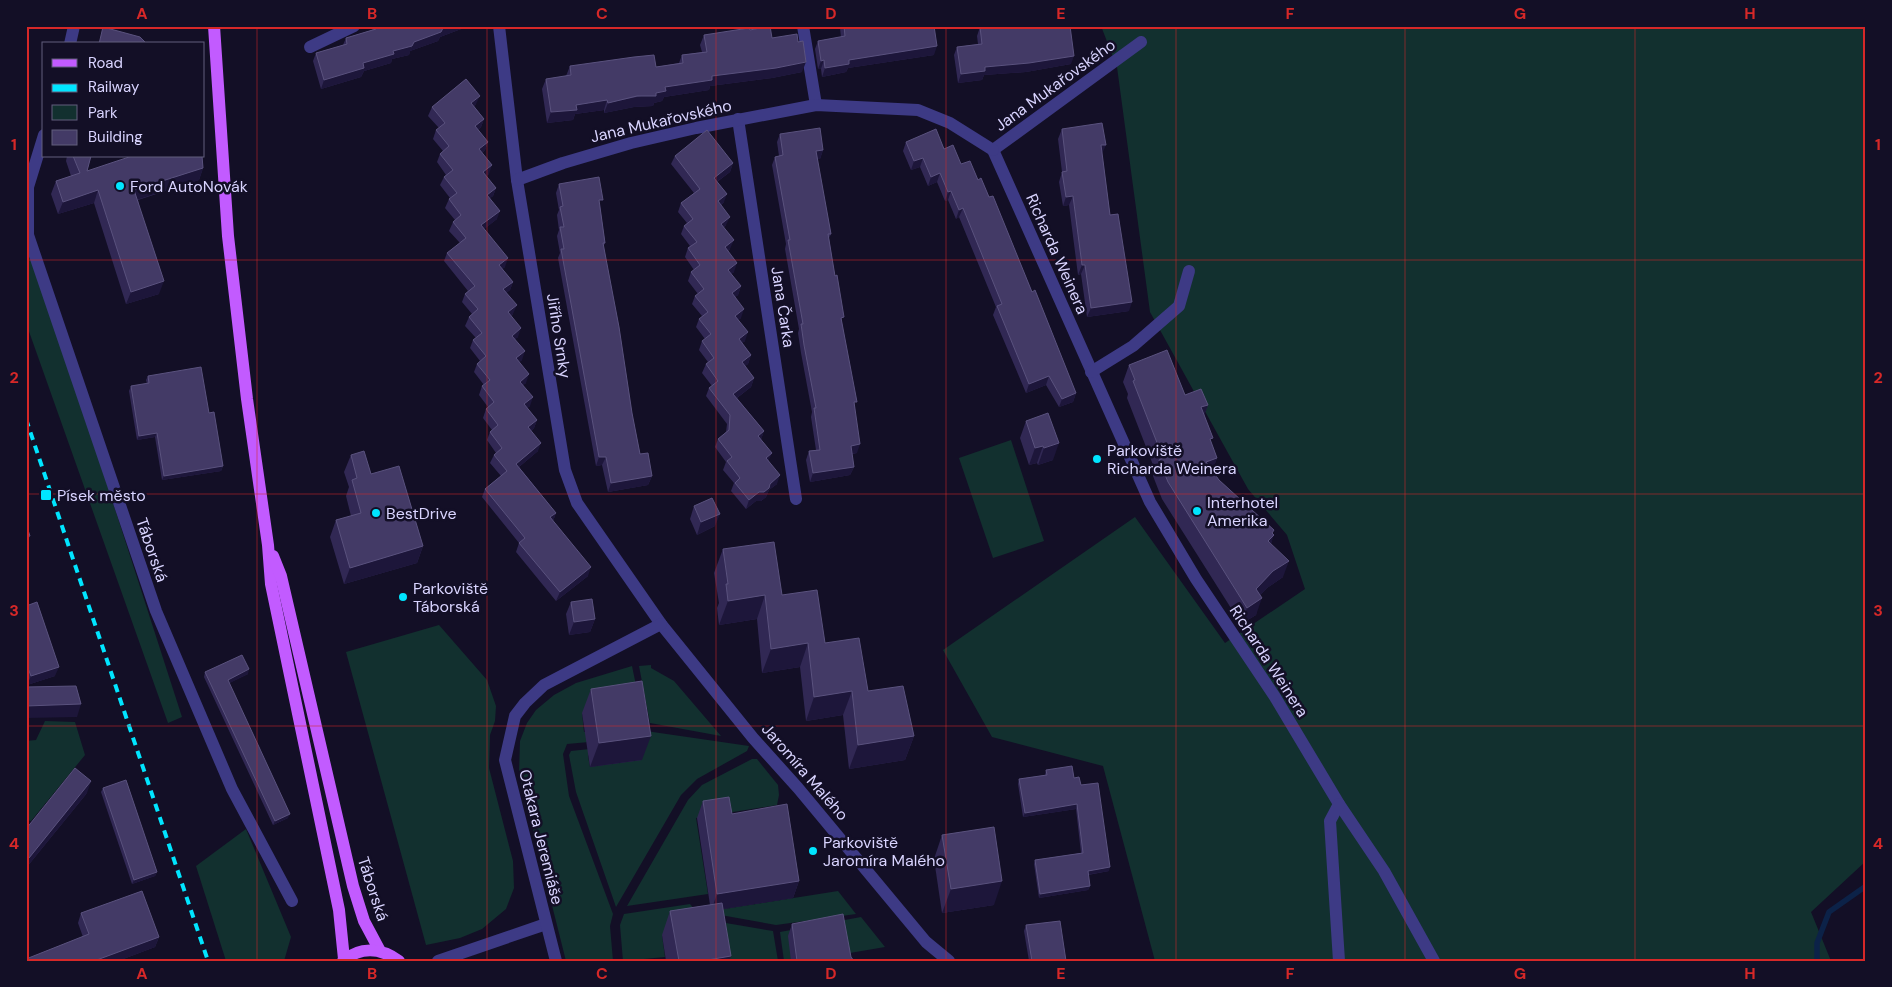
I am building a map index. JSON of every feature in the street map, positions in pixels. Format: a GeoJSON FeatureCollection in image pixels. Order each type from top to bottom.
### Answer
{"type":"FeatureCollection","features":[{"type":"Feature","properties":{"kind":"main road","name":"Táborská"},"geometry":{"type":"LineString","coordinates":[[214,26],[228,236],[246,400],[268,545],[271,584],[339,910],[343,960]]}},
{"type":"Feature","properties":{"kind":"main road","name":"Táborská"},"geometry":{"type":"LineString","coordinates":[[268,545],[281,576],[353,886],[364,921],[380,951]]}},
{"type":"Feature","properties":{"kind":"main road"},"geometry":{"type":"LineString","coordinates":[[343,960],[358,952],[380,951],[399,961]]}},
{"type":"Feature","properties":{"kind":"street"},"geometry":{"type":"LineString","coordinates":[[70,42],[74,26]]}},
{"type":"Feature","properties":{"kind":"street"},"geometry":{"type":"LineString","coordinates":[[310,47],[354,26]]}},
{"type":"Feature","properties":{"kind":"street","name":"Jiřího Srnky"},"geometry":{"type":"LineString","coordinates":[[499,26],[517,180],[565,470],[576,503],[661,624]]}},
{"type":"Feature","properties":{"kind":"street"},"geometry":{"type":"LineString","coordinates":[[803,26],[816,105]]}},
{"type":"Feature","properties":{"kind":"street","name":"Jana Mukařovského"},"geometry":{"type":"LineString","coordinates":[[517,180],[563,162],[631,143],[816,105],[918,110],[950,123],[992,150],[1141,42]]}},
{"type":"Feature","properties":{"kind":"street","name":"Jana Čarka"},"geometry":{"type":"LineString","coordinates":[[738,120],[796,499]]}},
{"type":"Feature","properties":{"kind":"street","name":"Táborská"},"geometry":{"type":"LineString","coordinates":[[42,142],[28,187],[28,235],[156,611],[232,789],[292,901]]}},
{"type":"Feature","properties":{"kind":"street","name":"Richarda Weinera"},"geometry":{"type":"LineString","coordinates":[[992,150],[1124,448],[1158,517],[1275,697],[1339,804],[1384,871],[1434,961]]}},
{"type":"Feature","properties":{"kind":"street"},"geometry":{"type":"LineString","coordinates":[[1091,372],[1133,346],[1179,306],[1189,271]]}},
{"type":"Feature","properties":{"kind":"street","name":"Jaromíra Malého"},"geometry":{"type":"LineString","coordinates":[[661,624],[753,738],[832,827],[926,942],[949,961]]}},
{"type":"Feature","properties":{"kind":"street","name":"Otakara Jeremiáše"},"geometry":{"type":"LineString","coordinates":[[556,961],[505,760],[515,716],[525,703],[544,685],[661,624]]}},
{"type":"Feature","properties":{"kind":"street"},"geometry":{"type":"LineString","coordinates":[[1338,961],[1330,821],[1339,804]]}},
{"type":"Feature","properties":{"kind":"street"},"geometry":{"type":"LineString","coordinates":[[445,960],[546,924]]}},
{"type":"Feature","properties":{"kind":"green space"},"geometry":{"type":"Polygon","coordinates":[[[1101,26],[1866,26],[1866,861],[1811,912],[1831,961],[1155,961],[1103,766],[992,737],[943,650],[1135,517],[1225,643],[1305,589],[1287,535],[1248,489],[1150,312],[1117,67],[1101,26]]]}},
{"type":"Feature","properties":{"kind":"green space"},"geometry":{"type":"Polygon","coordinates":[[[26,233],[182,717],[168,723],[26,323],[26,233]]]}},
{"type":"Feature","properties":{"kind":"green space"},"geometry":{"type":"Polygon","coordinates":[[[1011,440],[1044,541],[993,558],[959,458],[1011,440]]]}},
{"type":"Feature","properties":{"kind":"green space"},"geometry":{"type":"Polygon","coordinates":[[[439,625],[487,680],[496,706],[495,721],[490,735],[489,768],[513,861],[514,888],[506,909],[482,929],[460,938],[426,945],[346,652],[439,625]]]}},
{"type":"Feature","properties":{"kind":"green space"},"geometry":{"type":"Polygon","coordinates":[[[651,665],[651,668],[674,681],[721,736],[650,723],[639,666],[651,665]]]}},
{"type":"Feature","properties":{"kind":"green space"},"geometry":{"type":"Polygon","coordinates":[[[632,666],[644,724],[582,713],[584,732],[588,732],[589,742],[567,744],[563,754],[569,796],[613,914],[610,926],[613,961],[566,961],[519,774],[520,741],[527,723],[536,710],[554,695],[576,683],[632,666]]]}},
{"type":"Feature","properties":{"kind":"green space"},"geometry":{"type":"Polygon","coordinates":[[[45,721],[75,722],[85,755],[31,821],[26,820],[26,741],[36,740],[45,721]]]}},
{"type":"Feature","properties":{"kind":"green space"},"geometry":{"type":"Polygon","coordinates":[[[646,731],[749,746],[747,751],[697,779],[681,795],[616,907],[576,792],[569,755],[571,751],[590,749],[588,756],[590,767],[641,759],[646,731]]]}},
{"type":"Feature","properties":{"kind":"green space"},"geometry":{"type":"Polygon","coordinates":[[[752,759],[757,759],[778,785],[777,805],[696,818],[708,894],[627,906],[688,800],[702,785],[752,759]]]}},
{"type":"Feature","properties":{"kind":"green space"},"geometry":{"type":"Polygon","coordinates":[[[246,829],[291,937],[284,961],[226,961],[196,866],[246,829]]]}},
{"type":"Feature","properties":{"kind":"green space"},"geometry":{"type":"Polygon","coordinates":[[[838,891],[856,914],[776,925],[715,914],[711,911],[838,891]]]}},
{"type":"Feature","properties":{"kind":"green space"},"geometry":{"type":"Polygon","coordinates":[[[690,904],[702,918],[662,935],[665,957],[623,961],[620,925],[624,914],[690,904]]]}},
{"type":"Feature","properties":{"kind":"green space"},"geometry":{"type":"Polygon","coordinates":[[[861,917],[885,947],[784,961],[780,932],[861,917]]]}},
{"type":"Feature","properties":{"kind":"green space"},"geometry":{"type":"Polygon","coordinates":[[[720,922],[773,931],[778,961],[727,961],[720,922]]]}},
{"type":"Feature","properties":{"kind":"building"},"geometry":{"type":"Polygon","coordinates":[[[375,26],[449,26],[443,28],[441,32],[414,42],[412,46],[393,51],[394,54],[363,63],[364,68],[324,80],[316,53],[347,44],[346,38],[376,29],[375,26]]]}},
{"type":"Feature","properties":{"kind":"building"},"geometry":{"type":"Polygon","coordinates":[[[770,26],[772,38],[797,34],[798,42],[803,41],[806,62],[776,68],[712,76],[712,80],[665,87],[666,91],[656,93],[656,96],[637,96],[608,103],[607,100],[576,105],[577,110],[551,112],[546,79],[571,75],[570,66],[654,55],[656,67],[683,63],[682,55],[707,52],[704,35],[770,26]]]}},
{"type":"Feature","properties":{"kind":"building"},"geometry":{"type":"Polygon","coordinates":[[[844,26],[934,26],[937,46],[849,60],[849,64],[825,68],[824,60],[821,61],[818,41],[845,36],[844,26]]]}},
{"type":"Feature","properties":{"kind":"building"},"geometry":{"type":"Polygon","coordinates":[[[1070,26],[1074,56],[985,67],[985,71],[961,74],[957,47],[982,44],[980,27],[1070,26]]]}},
{"type":"Feature","properties":{"kind":"building"},"geometry":{"type":"Polygon","coordinates":[[[103,27],[140,37],[145,42],[99,42],[103,27]]]}},
{"type":"Feature","properties":{"kind":"building"},"geometry":{"type":"Polygon","coordinates":[[[466,79],[480,96],[471,103],[484,119],[475,126],[488,142],[479,149],[492,165],[483,172],[496,188],[487,195],[500,211],[481,225],[508,258],[499,265],[513,282],[503,289],[517,305],[508,312],[521,328],[512,336],[525,351],[516,358],[529,374],[520,382],[533,397],[524,404],[537,420],[528,427],[541,443],[516,464],[556,513],[550,517],[591,567],[560,592],[519,543],[525,538],[485,489],[507,471],[494,455],[502,448],[490,432],[498,425],[486,409],[494,402],[482,386],[490,380],[477,364],[486,356],[473,340],[482,333],[469,317],[478,309],[465,294],[475,286],[447,253],[466,238],[453,222],[461,215],[449,199],[457,193],[444,177],[453,170],[440,154],[449,146],[436,130],[445,123],[432,107],[466,79]]]}},
{"type":"Feature","properties":{"kind":"building"},"geometry":{"type":"Polygon","coordinates":[[[1102,123],[1106,145],[1101,145],[1110,215],[1118,214],[1132,302],[1091,308],[1085,265],[1082,265],[1073,196],[1066,197],[1062,172],[1067,171],[1062,129],[1102,123]]]}},
{"type":"Feature","properties":{"kind":"building"},"geometry":{"type":"Polygon","coordinates":[[[820,128],[823,150],[816,151],[831,234],[828,234],[835,276],[837,275],[844,317],[841,318],[857,402],[854,402],[860,444],[851,446],[854,467],[813,473],[809,451],[820,450],[814,408],[816,408],[804,345],[801,324],[803,324],[775,157],[783,155],[780,134],[820,128]]]}},
{"type":"Feature","properties":{"kind":"building"},"geometry":{"type":"Polygon","coordinates":[[[936,129],[944,149],[953,145],[961,164],[970,161],[978,180],[981,178],[989,197],[993,196],[1032,292],[1035,290],[1076,393],[1062,399],[1049,376],[1029,384],[997,306],[1002,304],[963,208],[959,210],[951,191],[948,192],[940,173],[931,177],[923,158],[914,161],[906,142],[936,129]]]}},
{"type":"Feature","properties":{"kind":"building"},"geometry":{"type":"Polygon","coordinates":[[[707,130],[733,163],[714,178],[727,194],[718,201],[730,217],[721,224],[734,240],[725,247],[737,263],[728,270],[741,286],[732,293],[744,309],[735,316],[748,332],[739,339],[751,355],[742,362],[754,378],[733,394],[764,431],[758,436],[772,453],[766,458],[780,475],[770,484],[769,488],[764,492],[759,492],[749,500],[735,483],[740,478],[727,461],[732,457],[718,439],[729,430],[730,415],[709,388],[718,381],[706,364],[714,358],[702,341],[711,334],[699,319],[708,312],[695,296],[704,289],[691,272],[700,265],[688,248],[697,242],[684,226],[693,219],[681,203],[700,189],[675,156],[707,130]]]}},
{"type":"Feature","properties":{"kind":"building"},"geometry":{"type":"Polygon","coordinates":[[[74,158],[90,158],[87,171],[126,158],[202,158],[203,168],[134,190],[164,281],[131,292],[98,190],[63,202],[56,181],[80,173],[74,158]]]}},
{"type":"Feature","properties":{"kind":"building"},"geometry":{"type":"Polygon","coordinates":[[[599,177],[603,200],[599,200],[605,243],[603,243],[619,327],[632,413],[640,454],[648,453],[652,476],[611,483],[606,457],[599,457],[561,249],[564,249],[560,227],[564,227],[560,207],[563,206],[559,184],[599,177]]]}},
{"type":"Feature","properties":{"kind":"building"},"geometry":{"type":"Polygon","coordinates":[[[1167,350],[1185,395],[1201,389],[1208,405],[1201,407],[1213,438],[1210,439],[1217,458],[1206,462],[1219,480],[1274,530],[1272,533],[1274,535],[1268,541],[1289,561],[1273,571],[1256,589],[1262,598],[1247,608],[1168,482],[1159,460],[1163,458],[1133,381],[1135,380],[1129,365],[1167,350]]]}},
{"type":"Feature","properties":{"kind":"building"},"geometry":{"type":"Polygon","coordinates":[[[201,367],[209,413],[214,412],[223,466],[164,476],[157,433],[139,436],[131,386],[149,383],[148,376],[201,367]]]}},
{"type":"Feature","properties":{"kind":"building"},"geometry":{"type":"Polygon","coordinates":[[[1048,413],[1059,443],[1044,448],[1043,446],[1035,448],[1026,421],[1048,413]]]}},
{"type":"Feature","properties":{"kind":"building","name":"BestDrive"},"geometry":{"type":"Polygon","coordinates":[[[364,451],[371,474],[399,466],[423,546],[350,568],[336,520],[361,513],[352,480],[357,478],[351,455],[364,451]]]}},
{"type":"Feature","properties":{"kind":"building"},"geometry":{"type":"Polygon","coordinates":[[[712,498],[720,514],[701,522],[694,506],[712,498]]]}},
{"type":"Feature","properties":{"kind":"building"},"geometry":{"type":"Polygon","coordinates":[[[26,524],[30,536],[26,537],[26,524]]]}},
{"type":"Feature","properties":{"kind":"building"},"geometry":{"type":"Polygon","coordinates":[[[774,542],[782,595],[817,590],[825,643],[859,638],[868,691],[903,686],[914,736],[858,745],[852,691],[814,697],[808,643],[771,649],[765,595],[728,601],[726,584],[728,584],[723,549],[774,542]]]}},
{"type":"Feature","properties":{"kind":"building"},"geometry":{"type":"Polygon","coordinates":[[[592,599],[595,619],[574,622],[571,602],[592,599]]]}},
{"type":"Feature","properties":{"kind":"building"},"geometry":{"type":"Polygon","coordinates":[[[37,602],[59,667],[31,676],[26,663],[26,606],[37,602]]]}},
{"type":"Feature","properties":{"kind":"building"},"geometry":{"type":"Polygon","coordinates":[[[242,655],[249,669],[228,680],[290,814],[275,821],[205,672],[242,655]]]}},
{"type":"Feature","properties":{"kind":"building"},"geometry":{"type":"Polygon","coordinates":[[[642,681],[651,736],[599,743],[591,689],[642,681]]]}},
{"type":"Feature","properties":{"kind":"building"},"geometry":{"type":"Polygon","coordinates":[[[76,686],[81,704],[26,706],[26,687],[76,686]]]}},
{"type":"Feature","properties":{"kind":"building"},"geometry":{"type":"Polygon","coordinates":[[[1072,766],[1074,778],[1079,777],[1081,785],[1098,783],[1110,867],[1088,871],[1090,886],[1040,894],[1035,860],[1083,853],[1077,804],[1025,813],[1019,779],[1047,775],[1046,770],[1072,766]]]}},
{"type":"Feature","properties":{"kind":"building"},"geometry":{"type":"Polygon","coordinates":[[[75,768],[91,781],[29,858],[26,856],[26,829],[75,768]]]}},
{"type":"Feature","properties":{"kind":"building"},"geometry":{"type":"Polygon","coordinates":[[[126,780],[157,872],[134,880],[103,788],[126,780]]]}},
{"type":"Feature","properties":{"kind":"building"},"geometry":{"type":"Polygon","coordinates":[[[729,797],[732,814],[787,804],[799,881],[717,894],[703,801],[729,797]]]}},
{"type":"Feature","properties":{"kind":"building"},"geometry":{"type":"Polygon","coordinates":[[[994,827],[1002,881],[951,889],[942,835],[994,827]]]}},
{"type":"Feature","properties":{"kind":"building"},"geometry":{"type":"Polygon","coordinates":[[[142,891],[159,937],[94,961],[26,961],[26,959],[89,934],[81,913],[142,891]]]}},
{"type":"Feature","properties":{"kind":"building"},"geometry":{"type":"Polygon","coordinates":[[[722,903],[731,956],[702,961],[679,961],[670,911],[722,903]]]}},
{"type":"Feature","properties":{"kind":"building"},"geometry":{"type":"Polygon","coordinates":[[[843,914],[851,957],[854,961],[797,961],[792,924],[843,914]]]}},
{"type":"Feature","properties":{"kind":"building"},"geometry":{"type":"Polygon","coordinates":[[[1060,921],[1066,961],[1032,961],[1026,925],[1060,921]]]}},
{"type":"Feature","properties":{"kind":"waterway"},"geometry":{"type":"LineString","coordinates":[[1817,961],[1817,943],[1829,912],[1866,886]]}},
{"type":"Feature","properties":{"kind":"railway"},"geometry":{"type":"LineString","coordinates":[[26,419],[208,961]]}},
{"type":"Feature","properties":{"kind":"place","name":"Ford AutoNovák"},"geometry":{"type":"Point","coordinates":[120,186]}},
{"type":"Feature","properties":{"kind":"place","name":"Parkoviště Richarda Weinera"},"geometry":{"type":"Point","coordinates":[1097,459]}},
{"type":"Feature","properties":{"kind":"place","name":"Písek město"},"geometry":{"type":"Point","coordinates":[46,495]}},
{"type":"Feature","properties":{"kind":"place","name":"Interhotel Amerika"},"geometry":{"type":"Point","coordinates":[1197,511]}},
{"type":"Feature","properties":{"kind":"place","name":"BestDrive"},"geometry":{"type":"Point","coordinates":[376,513]}},
{"type":"Feature","properties":{"kind":"place","name":"Parkoviště Táborská"},"geometry":{"type":"Point","coordinates":[403,597]}},
{"type":"Feature","properties":{"kind":"place","name":"Parkoviště Jaromíra Malého"},"geometry":{"type":"Point","coordinates":[813,851]}}]}
